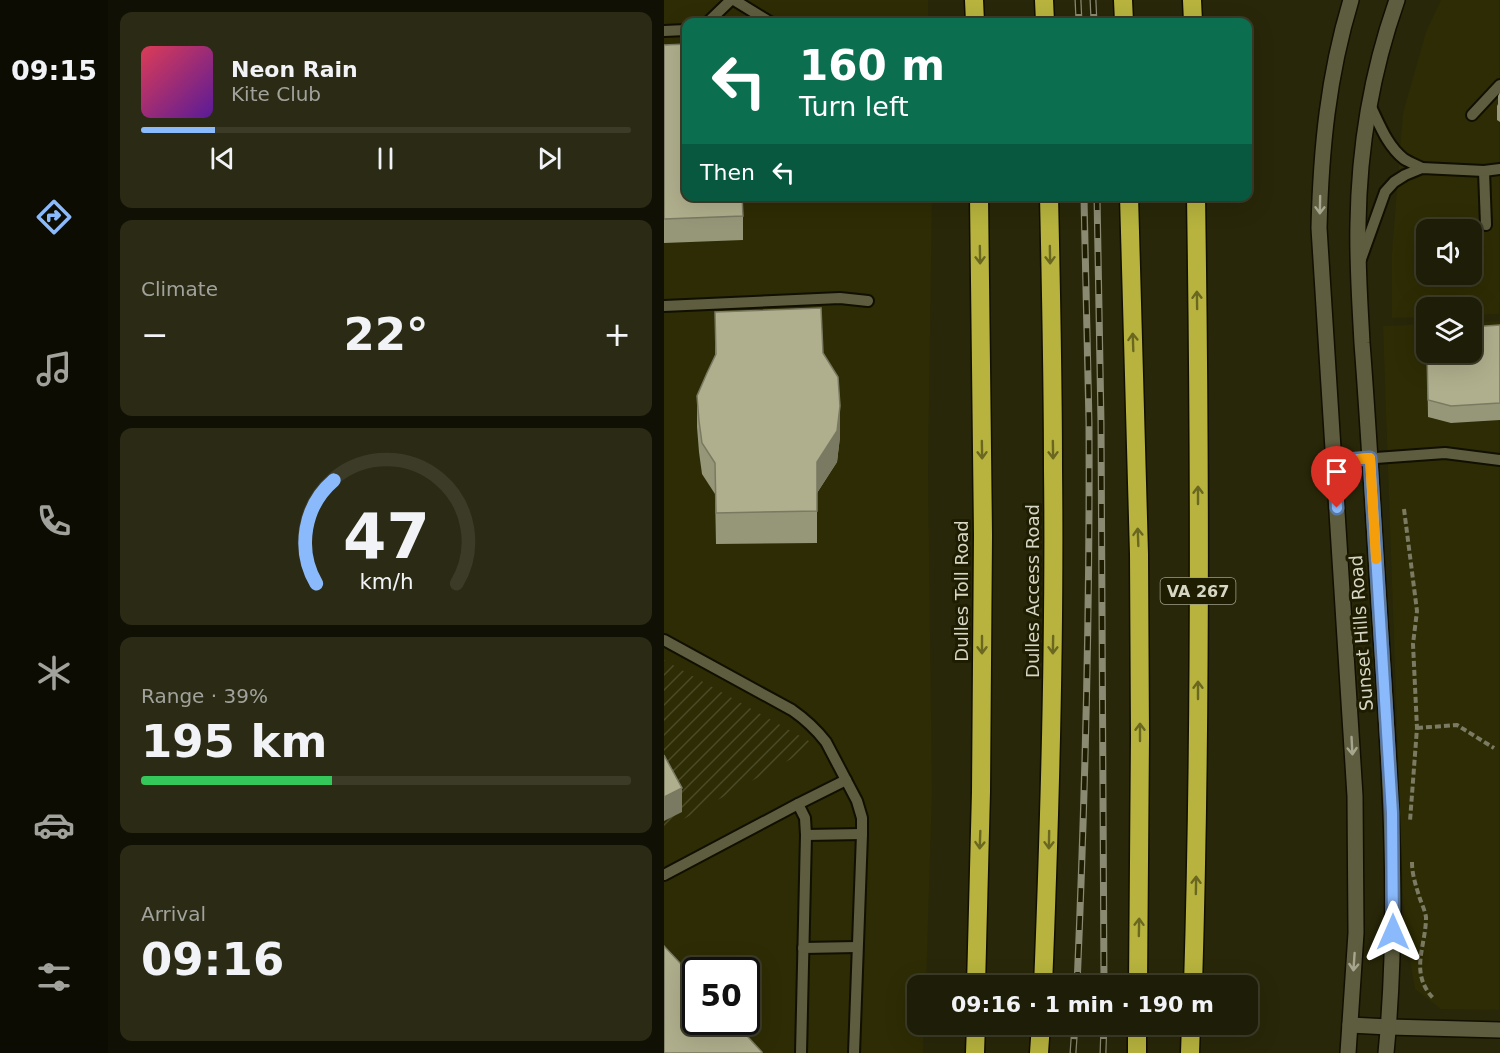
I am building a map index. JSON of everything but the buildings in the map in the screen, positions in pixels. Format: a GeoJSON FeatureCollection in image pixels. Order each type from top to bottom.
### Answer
{"type":"FeatureCollection","features":[{"type":"Feature","properties":{"kind":"highway"},"geometry":{"type":"LineString","coordinates":[[974,0],[974,18]]}},
{"type":"Feature","properties":{"kind":"highway"},"geometry":{"type":"LineString","coordinates":[[1044,0],[1045,18]]}},
{"type":"Feature","properties":{"kind":"highway"},"geometry":{"type":"LineString","coordinates":[[1123,0],[1124,18]]}},
{"type":"Feature","properties":{"kind":"highway"},"geometry":{"type":"LineString","coordinates":[[1192,0],[1193,18]]}},
{"type":"Feature","properties":{"kind":"highway","name":"Dulles Toll Road"},"geometry":{"type":"LineString","coordinates":[[976,975],[981,792],[983,535],[979,201]]}},
{"type":"Feature","properties":{"kind":"highway","name":"Dulles Access Road"},"geometry":{"type":"LineString","coordinates":[[1043,975],[1052,705],[1053,400],[1049,201]]}},
{"type":"Feature","properties":{"kind":"highway"},"geometry":{"type":"LineString","coordinates":[[1129,201],[1139,565],[1138,975]]}},
{"type":"Feature","properties":{"kind":"highway","name":"VA 267"},"geometry":{"type":"LineString","coordinates":[[1192,975],[1198,727],[1198,348],[1195,201]]}},
{"type":"Feature","properties":{"kind":"highway"},"geometry":{"type":"LineString","coordinates":[[975,1053],[976,1035]]}},
{"type":"Feature","properties":{"kind":"highway"},"geometry":{"type":"LineString","coordinates":[[1039,1053],[1040,1035]]}},
{"type":"Feature","properties":{"kind":"highway"},"geometry":{"type":"LineString","coordinates":[[1137,1035],[1137,1053]]}},
{"type":"Feature","properties":{"kind":"highway"},"geometry":{"type":"LineString","coordinates":[[1190,1053],[1191,1035]]}},
{"type":"Feature","properties":{"kind":"main road","name":"Sunset Hills Road"},"geometry":{"type":"LineString","coordinates":[[1348,1053],[1356,933],[1355,796],[1320,228],[1320,196],[1322,146],[1330,86],[1341,32],[1351,0]]}},
{"type":"Feature","properties":{"kind":"main road","name":"Sunset Hills Road"},"geometry":{"type":"LineString","coordinates":[[1386,1053],[1393,932],[1392,813],[1358,268],[1358,224],[1359,189],[1370,105],[1381,53],[1398,0]]}},
{"type":"Feature","properties":{"kind":"main road"},"geometry":{"type":"LineString","coordinates":[[1350,1025],[1500,1030]]}},
{"type":"Feature","properties":{"kind":"lane"},"geometry":{"type":"LineString","coordinates":[[712,18],[732,0],[763,18]]}},
{"type":"Feature","properties":{"kind":"lane"},"geometry":{"type":"LineString","coordinates":[[664,31],[682,30]]}},
{"type":"Feature","properties":{"kind":"lane"},"geometry":{"type":"LineString","coordinates":[[1472,116],[1500,85]]}},
{"type":"Feature","properties":{"kind":"lane"},"geometry":{"type":"LineString","coordinates":[[1370,105],[1386,138],[1394,148],[1404,158],[1422,168],[1484,171],[1500,169]]}},
{"type":"Feature","properties":{"kind":"lane"},"geometry":{"type":"LineString","coordinates":[[1358,268],[1385,192],[1394,182],[1422,168]]}},
{"type":"Feature","properties":{"kind":"lane"},"geometry":{"type":"LineString","coordinates":[[1484,171],[1486,225]]}},
{"type":"Feature","properties":{"kind":"lane"},"geometry":{"type":"LineString","coordinates":[[664,306],[840,298],[868,301]]}},
{"type":"Feature","properties":{"kind":"lane"},"geometry":{"type":"LineString","coordinates":[[1334,461],[1445,453],[1500,460]]}},
{"type":"Feature","properties":{"kind":"lane"},"geometry":{"type":"LineString","coordinates":[[664,640],[803,718],[820,733],[826,742],[860,809],[862,834],[854,1053]]}},
{"type":"Feature","properties":{"kind":"lane"},"geometry":{"type":"LineString","coordinates":[[664,875],[846,780]]}},
{"type":"Feature","properties":{"kind":"lane"},"geometry":{"type":"LineString","coordinates":[[798,804],[805,818],[806,835],[801,1053]]}},
{"type":"Feature","properties":{"kind":"lane"},"geometry":{"type":"LineString","coordinates":[[806,835],[862,834]]}},
{"type":"Feature","properties":{"kind":"lane"},"geometry":{"type":"LineString","coordinates":[[804,948],[857,947]]}},
{"type":"Feature","properties":{"kind":"path"},"geometry":{"type":"LineString","coordinates":[[1404,508],[1417,611],[1412,644],[1417,728],[1410,824]]}},
{"type":"Feature","properties":{"kind":"path"},"geometry":{"type":"LineString","coordinates":[[1417,728],[1457,725],[1494,748]]}},
{"type":"Feature","properties":{"kind":"path"},"geometry":{"type":"LineString","coordinates":[[1412,854],[1412,875],[1426,915],[1420,972],[1424,989],[1433,998]]}},
{"type":"Feature","properties":{"kind":"shaded area"},"geometry":{"type":"Polygon","coordinates":[[[664,0],[928,0],[928,18],[682,18],[682,201],[932,201],[928,470],[932,793],[926,975],[907,975],[907,1035],[924,1035],[923,1053],[664,1053],[664,0]]]}},
{"type":"Feature","properties":{"kind":"shaded area"},"geometry":{"type":"Polygon","coordinates":[[[1441,0],[1499,0],[1499,314],[1482,315],[1482,297],[1416,297],[1416,317],[1392,318],[1392,253],[1403,113],[1426,32],[1441,0]]]}},
{"type":"Feature","properties":{"kind":"shaded area"},"geometry":{"type":"Polygon","coordinates":[[[1499,321],[1499,1010],[1441,1009],[1415,989],[1404,926],[1383,326],[1416,324],[1416,363],[1482,363],[1482,322],[1499,321]]]}},
{"type":"Feature","properties":{"kind":"shaded area"},"geometry":{"type":"Polygon","coordinates":[[[664,660],[816,745],[664,830],[664,660]]]}},
{"type":"Feature","properties":{"kind":"railway"},"geometry":{"type":"LineString","coordinates":[[1078,0],[1079,18]]}},
{"type":"Feature","properties":{"kind":"railway"},"geometry":{"type":"LineString","coordinates":[[1093,0],[1094,18]]}},
{"type":"Feature","properties":{"kind":"railway"},"geometry":{"type":"LineString","coordinates":[[1077,975],[1085,775],[1089,564],[1089,423],[1084,201]]}},
{"type":"Feature","properties":{"kind":"railway"},"geometry":{"type":"LineString","coordinates":[[1097,201],[1101,423],[1104,975]]}},
{"type":"Feature","properties":{"kind":"railway"},"geometry":{"type":"LineString","coordinates":[[1073,1053],[1074,1035]]}},
{"type":"Feature","properties":{"kind":"railway"},"geometry":{"type":"LineString","coordinates":[[1103,1053],[1104,1035]]}},
{"type":"Feature","properties":{"kind":"slow traffic"},"geometry":{"type":"LineString","coordinates":[[1360,459],[1370,458],[1376,559]]}},
{"type":"Feature","properties":{"kind":"route"},"geometry":{"type":"LineString","coordinates":[[1337,508],[1334,461],[1370,458],[1392,813],[1393,932]]}}]}
